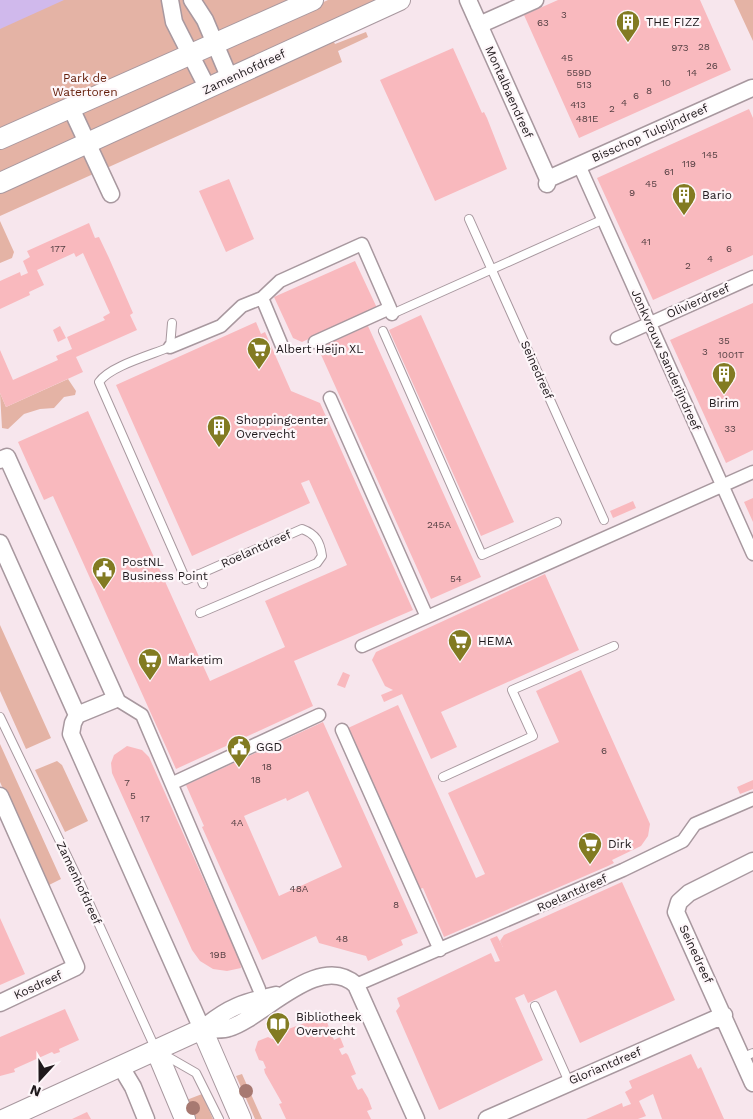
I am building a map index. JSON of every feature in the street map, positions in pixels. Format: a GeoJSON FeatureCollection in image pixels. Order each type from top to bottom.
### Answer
{"type":"FeatureCollection","features":[{"type":"Feature","properties":{"kind":"street"},"geometry":{"type":"LineString","coordinates":[[170,0],[174,22],[208,89]]}},
{"type":"Feature","properties":{"kind":"street"},"geometry":{"type":"LineString","coordinates":[[192,0],[205,20],[230,79]]}},
{"type":"Feature","properties":{"kind":"street"},"geometry":{"type":"LineString","coordinates":[[0,139],[313,0]]}},
{"type":"Feature","properties":{"kind":"street","name":"Zamenhofdreef"},"geometry":{"type":"LineString","coordinates":[[0,183],[400,0]]}},
{"type":"Feature","properties":{"kind":"street","name":"Montalbaendreef"},"geometry":{"type":"LineString","coordinates":[[468,0],[547,182]]}},
{"type":"Feature","properties":{"kind":"street"},"geometry":{"type":"LineString","coordinates":[[479,26],[535,0]]}},
{"type":"Feature","properties":{"kind":"street","name":"Bisschop Tulpijndreef"},"geometry":{"type":"LineString","coordinates":[[547,182],[579,165],[752,88]]}},
{"type":"Feature","properties":{"kind":"street"},"geometry":{"type":"LineString","coordinates":[[71,108],[111,194]]}},
{"type":"Feature","properties":{"kind":"street","name":"Jonkvrouw Sanderijndreef"},"geometry":{"type":"LineString","coordinates":[[579,165],[753,554]]}},
{"type":"Feature","properties":{"kind":"street"},"geometry":{"type":"LineString","coordinates":[[170,347],[221,326],[242,306],[262,298],[280,281],[362,244],[391,311],[315,342]]}},
{"type":"Feature","properties":{"kind":"street","name":"Olivierdreef"},"geometry":{"type":"LineString","coordinates":[[617,338],[753,277]]}},
{"type":"Feature","properties":{"kind":"street"},"geometry":{"type":"LineString","coordinates":[[262,298],[282,346]]}},
{"type":"Feature","properties":{"kind":"street"},"geometry":{"type":"LineString","coordinates":[[330,398],[427,617]]}},
{"type":"Feature","properties":{"kind":"street"},"geometry":{"type":"LineString","coordinates":[[0,460],[7,458],[116,698],[142,715],[259,989]]}},
{"type":"Feature","properties":{"kind":"street"},"geometry":{"type":"LineString","coordinates":[[362,646],[753,472]]}},
{"type":"Feature","properties":{"kind":"street"},"geometry":{"type":"LineString","coordinates":[[0,543],[77,715]]}},
{"type":"Feature","properties":{"kind":"street"},"geometry":{"type":"LineString","coordinates":[[116,698],[77,715],[72,723],[71,734],[241,1119]]}},
{"type":"Feature","properties":{"kind":"street"},"geometry":{"type":"LineString","coordinates":[[172,783],[319,715]]}},
{"type":"Feature","properties":{"kind":"street"},"geometry":{"type":"LineString","coordinates":[[342,730],[440,950]]}},
{"type":"Feature","properties":{"kind":"street","name":"Kosdreef"},"geometry":{"type":"LineString","coordinates":[[0,796],[76,967],[0,1003]]}},
{"type":"Feature","properties":{"kind":"street","name":"Roelantdreef"},"geometry":{"type":"LineString","coordinates":[[356,985],[623,870],[683,841],[695,824],[753,799]]}},
{"type":"Feature","properties":{"kind":"street","name":"Seinedreef"},"geometry":{"type":"LineString","coordinates":[[753,861],[690,893],[679,902],[676,912],[724,1015],[747,1056],[753,1083]]}},
{"type":"Feature","properties":{"kind":"street"},"geometry":{"type":"LineString","coordinates":[[5,1119],[202,1028],[222,1012],[332,975],[340,976],[356,985],[416,1119]]}},
{"type":"Feature","properties":{"kind":"street","name":"Gloriantdreef"},"geometry":{"type":"LineString","coordinates":[[487,1119],[724,1015]]}},
{"type":"Feature","properties":{"kind":"street","name":"Zamenhofdreef"},"geometry":{"type":"LineString","coordinates":[[156,1050],[185,1119]]}},
{"type":"Feature","properties":{"kind":"street"},"geometry":{"type":"LineString","coordinates":[[121,1067],[133,1086],[146,1119]]}},
{"type":"Feature","properties":{"kind":"lane","name":"Seinedreef"},"geometry":{"type":"LineString","coordinates":[[469,219],[604,520]]}},
{"type":"Feature","properties":{"kind":"lane"},"geometry":{"type":"LineString","coordinates":[[391,311],[604,220]]}},
{"type":"Feature","properties":{"kind":"lane"},"geometry":{"type":"LineString","coordinates":[[172,323],[170,347],[114,370],[104,376],[100,382],[186,580],[199,574],[203,584]]}},
{"type":"Feature","properties":{"kind":"lane"},"geometry":{"type":"LineString","coordinates":[[383,331],[482,555],[557,522]]}},
{"type":"Feature","properties":{"kind":"lane","name":"Roelantdreef"},"geometry":{"type":"LineString","coordinates":[[199,574],[302,529],[311,532],[321,547],[322,556],[317,563],[200,613]]}},
{"type":"Feature","properties":{"kind":"lane"},"geometry":{"type":"LineString","coordinates":[[443,777],[533,736],[512,690],[614,646]]}},
{"type":"Feature","properties":{"kind":"lane","name":"Zamenhofdreef"},"geometry":{"type":"LineString","coordinates":[[0,717],[81,885],[156,1050]]}},
{"type":"Feature","properties":{"kind":"lane"},"geometry":{"type":"LineString","coordinates":[[535,1006],[569,1082]]}},
{"type":"Feature","properties":{"kind":"lane"},"geometry":{"type":"LineString","coordinates":[[156,1050],[196,1073],[219,1119]]}},
{"type":"Feature","properties":{"kind":"green space","name":"Park de Watertoren"},"geometry":{"type":"Polygon","coordinates":[[[0,0],[315,0],[317,5],[328,0],[395,0],[328,30],[335,44],[366,32],[368,37],[338,51],[342,62],[0,216],[0,0]]]}},
{"type":"Feature","properties":{"kind":"green space"},"geometry":{"type":"Polygon","coordinates":[[[734,0],[753,0],[753,41],[734,0]]]}},
{"type":"Feature","properties":{"kind":"green space"},"geometry":{"type":"Polygon","coordinates":[[[0,221],[14,252],[12,258],[0,263],[0,221]]]}},
{"type":"Feature","properties":{"kind":"green space"},"geometry":{"type":"Polygon","coordinates":[[[68,379],[76,391],[75,395],[64,397],[54,408],[40,409],[24,414],[8,429],[2,428],[0,393],[6,407],[68,379]]]}},
{"type":"Feature","properties":{"kind":"green space"},"geometry":{"type":"Polygon","coordinates":[[[0,625],[51,738],[26,749],[0,691],[0,625]]]}},
{"type":"Feature","properties":{"kind":"green space"},"geometry":{"type":"Polygon","coordinates":[[[0,744],[61,879],[47,886],[0,782],[0,744]]]}},
{"type":"Feature","properties":{"kind":"green space"},"geometry":{"type":"Polygon","coordinates":[[[57,761],[62,765],[88,821],[65,832],[35,770],[57,761]]]}},
{"type":"Feature","properties":{"kind":"green space"},"geometry":{"type":"Polygon","coordinates":[[[242,1074],[262,1119],[255,1119],[236,1076],[242,1074]]]}},
{"type":"Feature","properties":{"kind":"green space"},"geometry":{"type":"Polygon","coordinates":[[[202,1094],[213,1119],[192,1119],[184,1101],[202,1094]]]}},
{"type":"Feature","properties":{"kind":"shaded area"},"geometry":{"type":"Polygon","coordinates":[[[0,0],[64,0],[0,29],[0,0]]]}},
{"type":"Feature","properties":{"kind":"building","name":"THE FIZZ"},"geometry":{"type":"Polygon","coordinates":[[[558,0],[700,0],[731,70],[579,138],[524,15],[558,0]]]}},
{"type":"Feature","properties":{"kind":"building"},"geometry":{"type":"Polygon","coordinates":[[[453,48],[482,113],[484,112],[487,118],[507,169],[435,201],[380,80],[453,48]]]}},
{"type":"Feature","properties":{"kind":"building","name":"Bario"},"geometry":{"type":"Polygon","coordinates":[[[749,109],[753,118],[753,255],[653,300],[597,178],[749,109]]]}},
{"type":"Feature","properties":{"kind":"building"},"geometry":{"type":"Polygon","coordinates":[[[229,179],[254,239],[226,252],[199,191],[229,179]]]}},
{"type":"Feature","properties":{"kind":"building"},"geometry":{"type":"Polygon","coordinates":[[[89,223],[95,238],[99,237],[109,258],[133,313],[130,315],[137,330],[76,357],[83,372],[6,407],[0,393],[0,350],[13,380],[58,360],[56,356],[72,349],[67,337],[105,320],[103,317],[110,313],[83,253],[76,257],[74,253],[37,270],[44,285],[29,292],[30,295],[0,309],[0,281],[20,272],[21,276],[28,273],[23,261],[30,257],[27,251],[89,223]]]}},
{"type":"Feature","properties":{"kind":"building"},"geometry":{"type":"Polygon","coordinates":[[[355,261],[377,308],[302,342],[293,338],[274,297],[355,261]]]}},
{"type":"Feature","properties":{"kind":"building","name":"Birim"},"geometry":{"type":"Polygon","coordinates":[[[753,303],[753,450],[726,463],[670,340],[753,303]]]}},
{"type":"Feature","properties":{"kind":"building"},"geometry":{"type":"Polygon","coordinates":[[[421,315],[514,522],[481,536],[389,330],[421,315]]]}},
{"type":"Feature","properties":{"kind":"building"},"geometry":{"type":"Polygon","coordinates":[[[256,322],[261,334],[265,332],[291,391],[320,403],[413,610],[294,661],[313,706],[176,769],[53,496],[44,500],[18,442],[88,411],[210,681],[285,647],[265,601],[347,565],[309,480],[301,483],[310,503],[192,556],[116,385],[256,322]]]}},
{"type":"Feature","properties":{"kind":"building"},"geometry":{"type":"Polygon","coordinates":[[[60,326],[66,338],[58,342],[53,330],[60,326]]]}},
{"type":"Feature","properties":{"kind":"building"},"geometry":{"type":"Polygon","coordinates":[[[368,326],[481,577],[431,599],[318,348],[368,326]]]}},
{"type":"Feature","properties":{"kind":"building"},"geometry":{"type":"Polygon","coordinates":[[[753,498],[753,522],[744,502],[753,498]]]}},
{"type":"Feature","properties":{"kind":"building"},"geometry":{"type":"Polygon","coordinates":[[[633,501],[636,508],[613,518],[610,511],[633,501]]]}},
{"type":"Feature","properties":{"kind":"building"},"geometry":{"type":"Polygon","coordinates":[[[545,574],[579,650],[441,712],[457,747],[431,759],[402,694],[384,702],[381,695],[393,690],[385,686],[372,660],[376,652],[545,574]]]}},
{"type":"Feature","properties":{"kind":"building"},"geometry":{"type":"Polygon","coordinates":[[[581,670],[650,824],[648,836],[641,846],[612,860],[614,863],[608,866],[444,937],[423,888],[420,889],[348,728],[398,705],[476,878],[485,874],[448,793],[559,742],[536,691],[581,670]]]}},
{"type":"Feature","properties":{"kind":"building"},"geometry":{"type":"Polygon","coordinates":[[[343,672],[350,675],[345,688],[337,685],[343,672]]]}},
{"type":"Feature","properties":{"kind":"building"},"geometry":{"type":"Polygon","coordinates":[[[323,722],[418,933],[401,940],[403,945],[368,961],[366,956],[319,943],[316,936],[262,960],[202,827],[204,826],[186,785],[323,722]],[[308,791],[287,801],[286,798],[244,816],[279,896],[342,867],[308,791]]]}},
{"type":"Feature","properties":{"kind":"building"},"geometry":{"type":"Polygon","coordinates":[[[127,746],[142,750],[149,757],[240,961],[241,968],[227,971],[213,969],[200,961],[192,950],[112,773],[111,763],[114,755],[127,746]]]}},
{"type":"Feature","properties":{"kind":"building"},"geometry":{"type":"Polygon","coordinates":[[[753,780],[753,789],[740,794],[737,787],[753,780]]]}},
{"type":"Feature","properties":{"kind":"building"},"geometry":{"type":"Polygon","coordinates":[[[622,882],[675,1000],[580,1043],[556,990],[528,1003],[524,994],[515,998],[543,1060],[439,1110],[396,1011],[400,1006],[397,998],[491,953],[495,962],[500,961],[490,939],[497,936],[503,947],[500,941],[504,935],[622,882]]]}},
{"type":"Feature","properties":{"kind":"building"},"geometry":{"type":"Polygon","coordinates":[[[0,918],[25,974],[0,985],[0,918]]]}},
{"type":"Feature","properties":{"kind":"building"},"geometry":{"type":"Polygon","coordinates":[[[65,1009],[79,1040],[59,1049],[60,1052],[54,1054],[52,1052],[14,1069],[15,1072],[0,1076],[0,1037],[65,1009]]]}},
{"type":"Feature","properties":{"kind":"building"},"geometry":{"type":"Polygon","coordinates":[[[323,1012],[334,1040],[340,1037],[344,1047],[339,1049],[342,1055],[346,1053],[348,1055],[356,1074],[351,1076],[358,1090],[362,1088],[368,1098],[372,1109],[367,1111],[371,1119],[286,1119],[279,1104],[282,1103],[265,1073],[264,1069],[266,1068],[263,1061],[259,1060],[255,1050],[258,1041],[268,1037],[272,1039],[278,1036],[280,1032],[313,1020],[312,1017],[323,1012]]]}},
{"type":"Feature","properties":{"kind":"building"},"geometry":{"type":"Polygon","coordinates":[[[691,1054],[698,1069],[701,1067],[724,1119],[662,1119],[653,1094],[639,1101],[646,1116],[638,1119],[586,1119],[622,1103],[623,1107],[631,1104],[625,1092],[632,1088],[629,1081],[691,1054]]]}},
{"type":"Feature","properties":{"kind":"building"},"geometry":{"type":"Polygon","coordinates":[[[87,1112],[91,1119],[72,1119],[87,1112]]]}},
{"type":"Feature","properties":{"kind":"place","name":"THE FIZZ"},"geometry":{"type":"Point","coordinates":[628,43]}},
{"type":"Feature","properties":{"kind":"place","name":"Bario"},"geometry":{"type":"Point","coordinates":[684,216]}},
{"type":"Feature","properties":{"kind":"place","name":"Albert Heijn XL"},"geometry":{"type":"Point","coordinates":[259,370]}},
{"type":"Feature","properties":{"kind":"place","name":"Birim"},"geometry":{"type":"Point","coordinates":[724,395]}},
{"type":"Feature","properties":{"kind":"place","name":"Shoppingcenter Overvecht"},"geometry":{"type":"Point","coordinates":[219,448]}},
{"type":"Feature","properties":{"kind":"place","name":"PostNL Business Point"},"geometry":{"type":"Point","coordinates":[104,590]}},
{"type":"Feature","properties":{"kind":"place","name":"HEMA"},"geometry":{"type":"Point","coordinates":[460,662]}},
{"type":"Feature","properties":{"kind":"place","name":"Marketim"},"geometry":{"type":"Point","coordinates":[150,681]}},
{"type":"Feature","properties":{"kind":"place","name":"GGD"},"geometry":{"type":"Point","coordinates":[239,768]}},
{"type":"Feature","properties":{"kind":"place","name":"Dirk"},"geometry":{"type":"Point","coordinates":[590,865]}},
{"type":"Feature","properties":{"kind":"place","name":"Bibliotheek Overvecht"},"geometry":{"type":"Point","coordinates":[278,1045]}}]}
